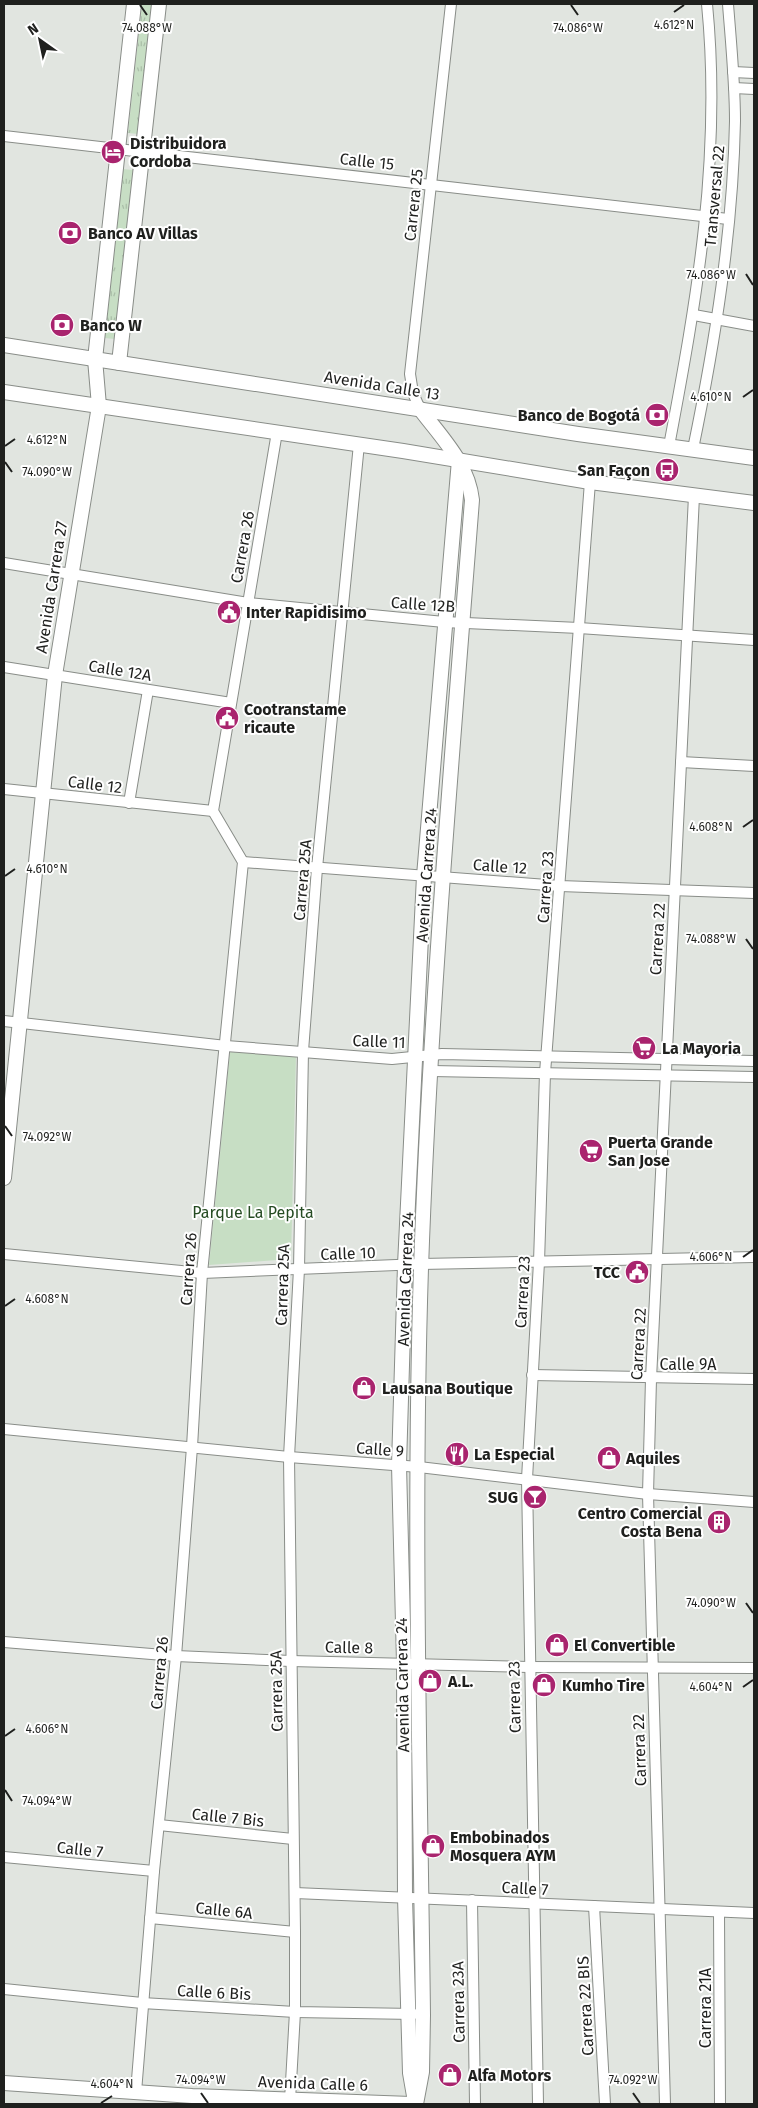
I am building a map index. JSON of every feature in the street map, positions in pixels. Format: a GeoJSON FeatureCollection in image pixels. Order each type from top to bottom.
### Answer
{"type":"FeatureCollection","features":[{"type":"Feature","properties":{"kind":"main road","name":"Avenida Carrera 27"},"geometry":{"type":"LineString","coordinates":[[4,1178],[55,675],[99,406],[95,359],[134,4]]}},
{"type":"Feature","properties":{"kind":"main road"},"geometry":{"type":"LineString","coordinates":[[119,363],[159,4]]}},
{"type":"Feature","properties":{"kind":"main road","name":"Avenida Calle 13"},"geometry":{"type":"LineString","coordinates":[[4,345],[578,434],[754,458]]}},
{"type":"Feature","properties":{"kind":"main road"},"geometry":{"type":"LineString","coordinates":[[4,392],[99,406],[276,437],[359,444],[590,482],[754,503]]}},
{"type":"Feature","properties":{"kind":"main road","name":"Avenida Carrera 24"},"geometry":{"type":"LineString","coordinates":[[416,2104],[422,2072],[423,2015],[417,1466],[422,1264],[442,878],[472,500],[470,486],[459,460],[420,409]]}},
{"type":"Feature","properties":{"kind":"main road","name":"Avenida Carrera 24"},"geometry":{"type":"LineString","coordinates":[[416,2104],[410,2073],[404,1897],[404,1663],[399,1465],[405,1265],[424,876],[459,460]]}},
{"type":"Feature","properties":{"kind":"main road"},"geometry":{"type":"LineString","coordinates":[[437,706],[456,708]]}},
{"type":"Feature","properties":{"kind":"main road","name":"Avenida Calle 6"},"geometry":{"type":"LineString","coordinates":[[4,2083],[290,2100],[411,2104]]}},
{"type":"Feature","properties":{"kind":"street","name":"Carrera 25"},"geometry":{"type":"LineString","coordinates":[[420,409],[413,393],[410,374],[451,4]]}},
{"type":"Feature","properties":{"kind":"street","name":"Transversal 22"},"geometry":{"type":"LineString","coordinates":[[670,446],[694,314],[706,216],[713,121],[707,4]]}},
{"type":"Feature","properties":{"kind":"street","name":"Transversal 22"},"geometry":{"type":"LineString","coordinates":[[693,449],[716,319],[732,172],[734,72],[728,4]]}},
{"type":"Feature","properties":{"kind":"street"},"geometry":{"type":"LineString","coordinates":[[734,72],[754,73]]}},
{"type":"Feature","properties":{"kind":"street"},"geometry":{"type":"LineString","coordinates":[[734,88],[754,88]]}},
{"type":"Feature","properties":{"kind":"street","name":"Calle 15"},"geometry":{"type":"LineString","coordinates":[[4,136],[728,218]]}},
{"type":"Feature","properties":{"kind":"street"},"geometry":{"type":"LineString","coordinates":[[694,314],[754,326]]}},
{"type":"Feature","properties":{"kind":"street","name":"Carrera 26"},"geometry":{"type":"LineString","coordinates":[[212,811],[276,437]]}},
{"type":"Feature","properties":{"kind":"street","name":"Carrera 25A"},"geometry":{"type":"LineString","coordinates":[[290,2100],[295,2012],[295,1932],[289,1457],[299,1270],[303,1051],[318,868],[359,444]]}},
{"type":"Feature","properties":{"kind":"street","name":"Carrera 23"},"geometry":{"type":"LineString","coordinates":[[538,2104],[528,1667],[527,1479],[539,1262],[545,1073],[548,1056],[590,482]]}},
{"type":"Feature","properties":{"kind":"street","name":"Carrera 22"},"geometry":{"type":"LineString","coordinates":[[666,2104],[648,1494],[651,1379],[694,496]]}},
{"type":"Feature","properties":{"kind":"street","name":"Calle 12B"},"geometry":{"type":"LineString","coordinates":[[4,563],[248,603],[342,613],[444,622],[579,628],[754,640]]}},
{"type":"Feature","properties":{"kind":"street","name":"Calle 12A"},"geometry":{"type":"LineString","coordinates":[[4,667],[231,703]]}},
{"type":"Feature","properties":{"kind":"street"},"geometry":{"type":"LineString","coordinates":[[129,803],[148,690]]}},
{"type":"Feature","properties":{"kind":"street"},"geometry":{"type":"LineString","coordinates":[[681,762],[754,766]]}},
{"type":"Feature","properties":{"kind":"street","name":"Calle 12"},"geometry":{"type":"LineString","coordinates":[[4,789],[212,811]]}},
{"type":"Feature","properties":{"kind":"street"},"geometry":{"type":"LineString","coordinates":[[212,811],[243,862]]}},
{"type":"Feature","properties":{"kind":"street","name":"Carrera 26"},"geometry":{"type":"LineString","coordinates":[[136,2092],[154,1871],[176,1656],[192,1447],[202,1273],[243,862]]}},
{"type":"Feature","properties":{"kind":"street","name":"Calle 12"},"geometry":{"type":"LineString","coordinates":[[243,862],[560,886],[754,893]]}},
{"type":"Feature","properties":{"kind":"street","name":"Calle 11"},"geometry":{"type":"LineString","coordinates":[[4,1021],[226,1046],[392,1059],[433,1054],[754,1061]]}},
{"type":"Feature","properties":{"kind":"street"},"geometry":{"type":"LineString","coordinates":[[432,1072],[754,1077]]}},
{"type":"Feature","properties":{"kind":"street","name":"Calle 10"},"geometry":{"type":"LineString","coordinates":[[4,1254],[202,1273],[422,1264],[754,1257]]}},
{"type":"Feature","properties":{"kind":"street","name":"Calle 9A"},"geometry":{"type":"LineString","coordinates":[[532,1375],[651,1379],[754,1379]]}},
{"type":"Feature","properties":{"kind":"street","name":"Calle 9"},"geometry":{"type":"LineString","coordinates":[[4,1429],[289,1457],[417,1466],[648,1494],[754,1502]]}},
{"type":"Feature","properties":{"kind":"street","name":"Calle 8"},"geometry":{"type":"LineString","coordinates":[[4,1642],[176,1656],[291,1662],[419,1663],[528,1667],[754,1668]]}},
{"type":"Feature","properties":{"kind":"street","name":"Calle 7 Bis"},"geometry":{"type":"LineString","coordinates":[[159,1825],[293,1839]]}},
{"type":"Feature","properties":{"kind":"street","name":"Calle 7"},"geometry":{"type":"LineString","coordinates":[[4,1856],[154,1871]]}},
{"type":"Feature","properties":{"kind":"street","name":"Calle 7"},"geometry":{"type":"LineString","coordinates":[[294,1893],[754,1913]]}},
{"type":"Feature","properties":{"kind":"street","name":"Carrera 23A"},"geometry":{"type":"LineString","coordinates":[[472,1900],[475,2104]]}},
{"type":"Feature","properties":{"kind":"street","name":"Carrera 22 BIS"},"geometry":{"type":"LineString","coordinates":[[594,1906],[605,2104]]}},
{"type":"Feature","properties":{"kind":"street","name":"Carrera 21A"},"geometry":{"type":"LineString","coordinates":[[719,1912],[720,2104]]}},
{"type":"Feature","properties":{"kind":"street","name":"Calle 6A"},"geometry":{"type":"LineString","coordinates":[[150,1918],[295,1932]]}},
{"type":"Feature","properties":{"kind":"street","name":"Calle 6 Bis"},"geometry":{"type":"LineString","coordinates":[[4,1989],[142,2003],[295,2012],[423,2015]]}},
{"type":"Feature","properties":{"kind":"green space"},"geometry":{"type":"Polygon","coordinates":[[[142,4],[152,4],[138,134],[128,133],[142,4]]]}},
{"type":"Feature","properties":{"kind":"green space"},"geometry":{"type":"Polygon","coordinates":[[[122,169],[133,170],[115,339],[104,338],[122,169]]]}},
{"type":"Feature","properties":{"kind":"green space","name":"Parque La Pepita"},"geometry":{"type":"Polygon","coordinates":[[[230,1052],[296,1056],[291,1259],[209,1265],[230,1052]]]}},
{"type":"Feature","properties":{"kind":"place","name":"Distribuidora Cordoba"},"geometry":{"type":"Point","coordinates":[113,152]}},
{"type":"Feature","properties":{"kind":"place","name":"Banco AV Villas"},"geometry":{"type":"Point","coordinates":[70,233]}},
{"type":"Feature","properties":{"kind":"place","name":"Banco W"},"geometry":{"type":"Point","coordinates":[62,325]}},
{"type":"Feature","properties":{"kind":"place","name":"Banco de Bogotá"},"geometry":{"type":"Point","coordinates":[657,415]}},
{"type":"Feature","properties":{"kind":"place","name":"San Façon"},"geometry":{"type":"Point","coordinates":[667,470]}},
{"type":"Feature","properties":{"kind":"place","name":"Inter Rapidisimo"},"geometry":{"type":"Point","coordinates":[229,612]}},
{"type":"Feature","properties":{"kind":"place","name":"Cootranstame ricaute"},"geometry":{"type":"Point","coordinates":[227,718]}},
{"type":"Feature","properties":{"kind":"place","name":"La Mayoria"},"geometry":{"type":"Point","coordinates":[644,1048]}},
{"type":"Feature","properties":{"kind":"place","name":"Puerta Grande San Jose"},"geometry":{"type":"Point","coordinates":[591,1151]}},
{"type":"Feature","properties":{"kind":"place","name":"TCC"},"geometry":{"type":"Point","coordinates":[637,1272]}},
{"type":"Feature","properties":{"kind":"place","name":"Lausana Boutique"},"geometry":{"type":"Point","coordinates":[364,1388]}},
{"type":"Feature","properties":{"kind":"place","name":"La Especial"},"geometry":{"type":"Point","coordinates":[457,1454]}},
{"type":"Feature","properties":{"kind":"place","name":"Aquiles"},"geometry":{"type":"Point","coordinates":[609,1458]}},
{"type":"Feature","properties":{"kind":"place","name":"SUG"},"geometry":{"type":"Point","coordinates":[535,1497]}},
{"type":"Feature","properties":{"kind":"place","name":"Centro Comercial Costa Bena"},"geometry":{"type":"Point","coordinates":[719,1522]}},
{"type":"Feature","properties":{"kind":"place","name":"El Convertible"},"geometry":{"type":"Point","coordinates":[557,1645]}},
{"type":"Feature","properties":{"kind":"place","name":"A.L."},"geometry":{"type":"Point","coordinates":[430,1681]}},
{"type":"Feature","properties":{"kind":"place","name":"Kumho Tire"},"geometry":{"type":"Point","coordinates":[544,1685]}},
{"type":"Feature","properties":{"kind":"place","name":"Embobinados Mosquera AYM"},"geometry":{"type":"Point","coordinates":[433,1846]}},
{"type":"Feature","properties":{"kind":"place","name":"Alfa Motors"},"geometry":{"type":"Point","coordinates":[450,2075]}}]}
